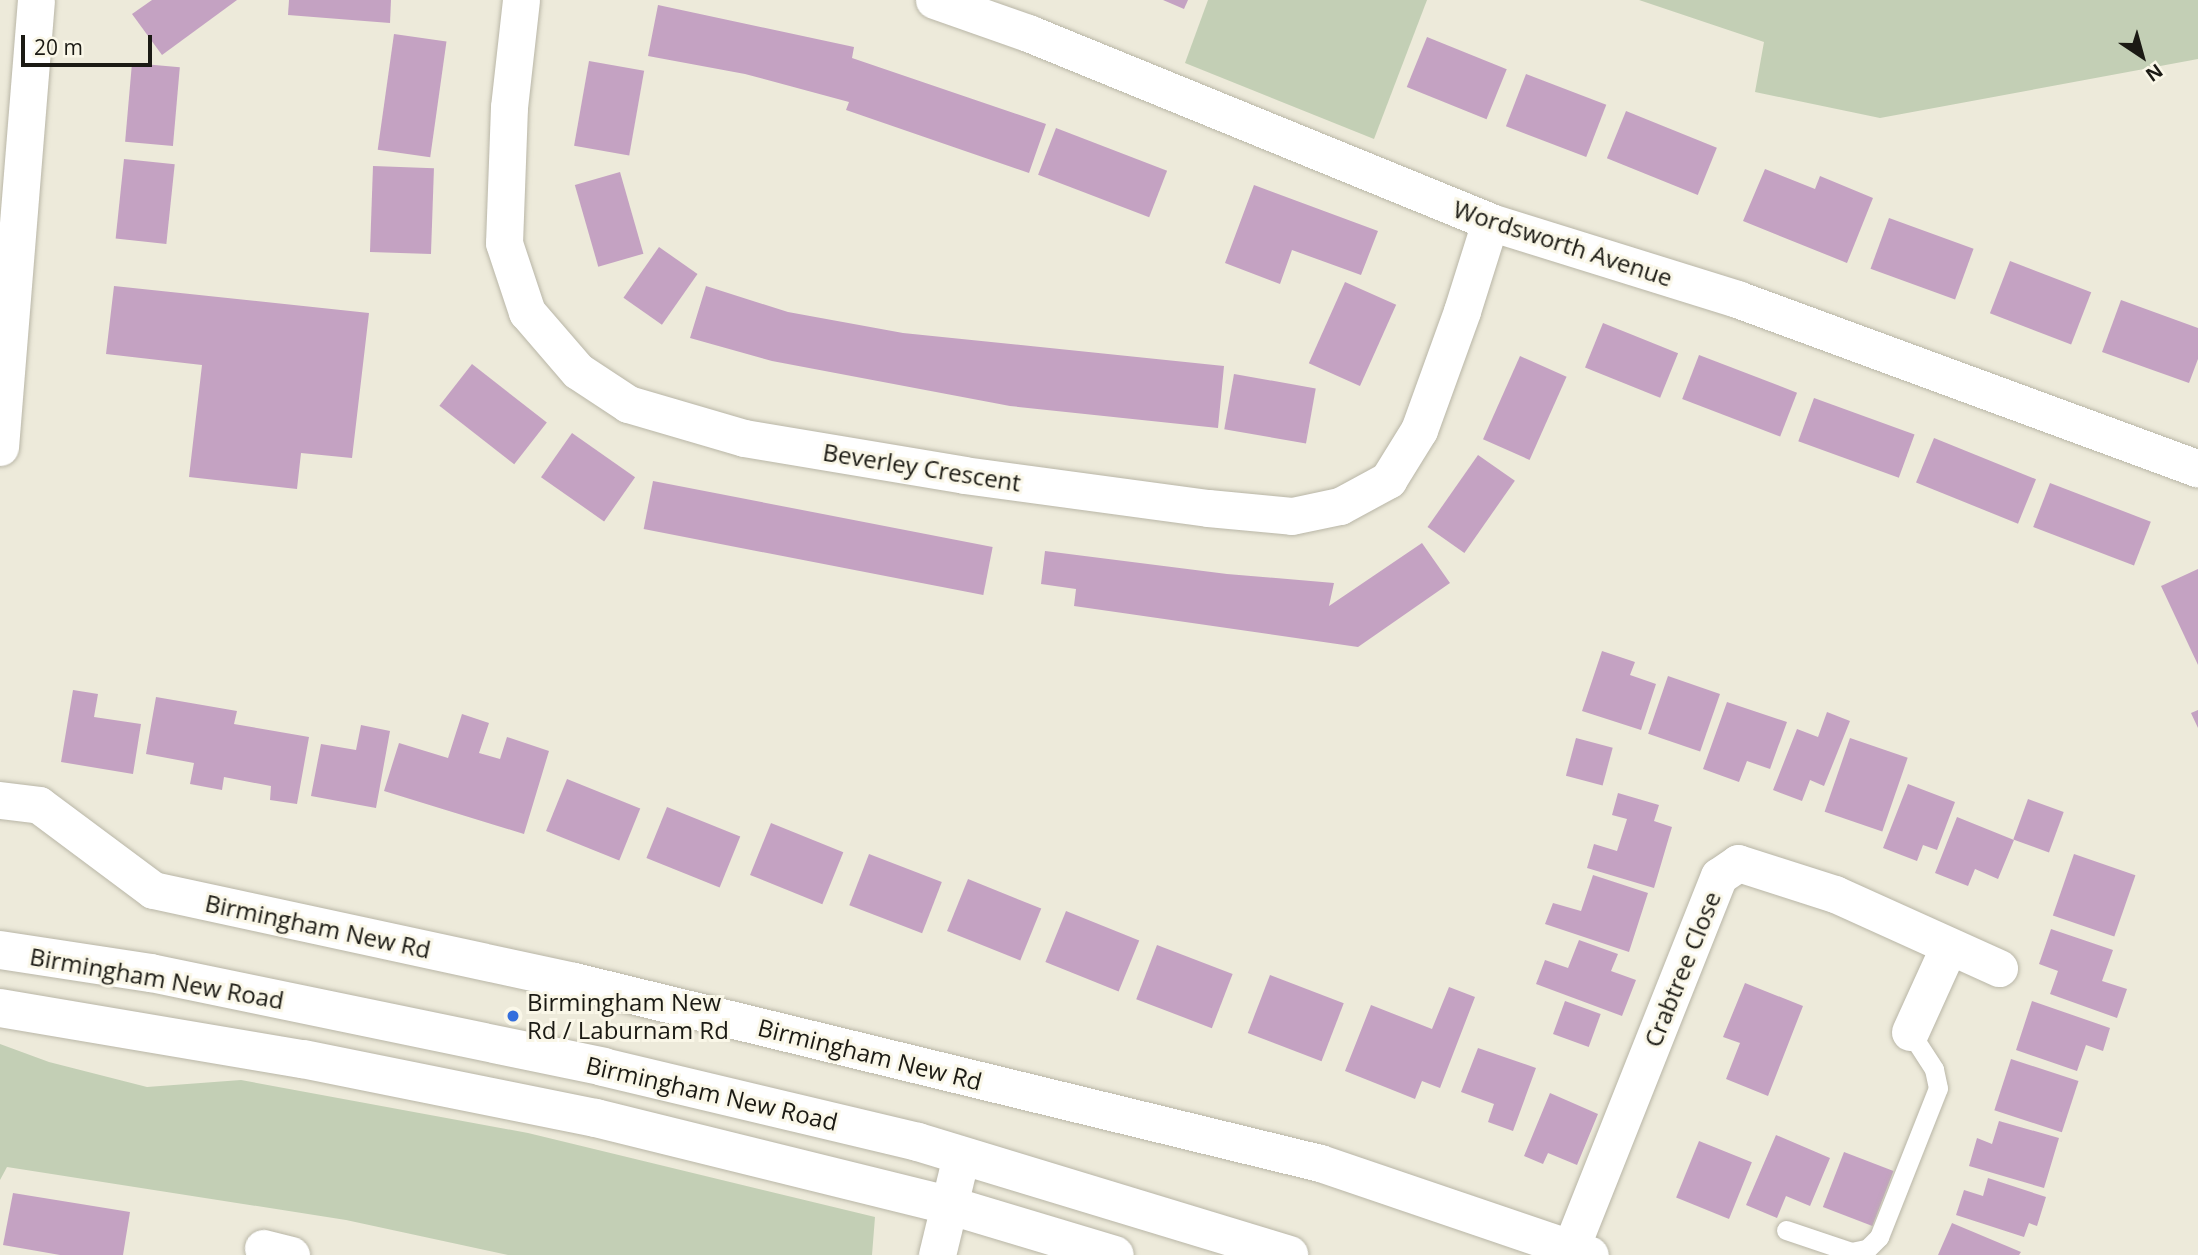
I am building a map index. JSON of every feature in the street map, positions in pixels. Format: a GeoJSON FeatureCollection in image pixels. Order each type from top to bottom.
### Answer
{"type":"FeatureCollection","features":[{"type":"Feature","properties":{"kind":"highway","name":"Birmingham New Road"},"geometry":{"type":"LineString","coordinates":[[0,950],[151,973],[603,1067],[918,1142],[1289,1255]]}},
{"type":"Feature","properties":{"kind":"highway","name":"Birmingham New Road"},"geometry":{"type":"LineString","coordinates":[[0,1008],[303,1059],[596,1118],[948,1205],[1115,1255]]}},
{"type":"Feature","properties":{"kind":"street"},"geometry":{"type":"LineString","coordinates":[[0,447],[36,0]]}},
{"type":"Feature","properties":{"kind":"street","name":"Beverley Crescent"},"geometry":{"type":"LineString","coordinates":[[521,0],[509,107],[504,243],[527,312],[578,371],[628,404],[744,438],[964,475],[1208,508],[1292,516],[1340,506],[1388,480],[1419,430],[1462,311],[1490,222]]}},
{"type":"Feature","properties":{"kind":"street","name":"Wordsworth Avenue"},"geometry":{"type":"LineString","coordinates":[[934,0],[1028,33],[1490,222],[1737,299],[2198,469]]}},
{"type":"Feature","properties":{"kind":"street","name":"Birmingham New Rd"},"geometry":{"type":"LineString","coordinates":[[0,800],[40,805],[153,890],[574,981],[1320,1163],[1577,1253]]}},
{"type":"Feature","properties":{"kind":"street","name":"Crabtree Close"},"geometry":{"type":"LineString","coordinates":[[1577,1253],[1719,876],[1738,863],[1835,894],[1999,968]]}},
{"type":"Feature","properties":{"kind":"street"},"geometry":{"type":"LineString","coordinates":[[1910,1032],[1949,946]]}},
{"type":"Feature","properties":{"kind":"street"},"geometry":{"type":"LineString","coordinates":[[937,1255],[961,1156]]}},
{"type":"Feature","properties":{"kind":"lane"},"geometry":{"type":"LineString","coordinates":[[1786,1230],[1851,1252],[1867,1249],[1879,1237],[1938,1088],[1934,1069],[1910,1032]]}},
{"type":"Feature","properties":{"kind":"green space"},"geometry":{"type":"Polygon","coordinates":[[[1208,0],[1427,0],[1374,139],[1185,63],[1208,0]]]}},
{"type":"Feature","properties":{"kind":"green space"},"geometry":{"type":"Polygon","coordinates":[[[1639,0],[2198,0],[2198,59],[1880,118],[1755,92],[1764,42],[1639,0]]]}},
{"type":"Feature","properties":{"kind":"green space"},"geometry":{"type":"Polygon","coordinates":[[[0,1044],[49,1062],[147,1087],[241,1080],[528,1133],[875,1217],[872,1255],[508,1255],[346,1220],[7,1167],[0,1180],[0,1044]]]}},
{"type":"Feature","properties":{"kind":"building"},"geometry":{"type":"Polygon","coordinates":[[[152,0],[237,0],[162,55],[132,14],[152,0]]]}},
{"type":"Feature","properties":{"kind":"building"},"geometry":{"type":"Polygon","coordinates":[[[289,0],[391,0],[390,23],[288,15],[289,0]]]}},
{"type":"Feature","properties":{"kind":"building"},"geometry":{"type":"Polygon","coordinates":[[[1163,0],[1188,0],[1184,9],[1163,0]]]}},
{"type":"Feature","properties":{"kind":"building"},"geometry":{"type":"Polygon","coordinates":[[[658,5],[854,47],[852,58],[1046,124],[1029,173],[846,110],[849,102],[745,74],[648,56],[658,5]]]}},
{"type":"Feature","properties":{"kind":"building"},"geometry":{"type":"Polygon","coordinates":[[[394,34],[446,41],[430,157],[378,150],[394,34]]]}},
{"type":"Feature","properties":{"kind":"building"},"geometry":{"type":"Polygon","coordinates":[[[1427,37],[1507,69],[1487,119],[1407,87],[1427,37]]]}},
{"type":"Feature","properties":{"kind":"building"},"geometry":{"type":"Polygon","coordinates":[[[589,61],[644,71],[629,155],[574,146],[589,61]]]}},
{"type":"Feature","properties":{"kind":"building"},"geometry":{"type":"Polygon","coordinates":[[[132,63],[180,67],[173,146],[125,142],[132,63]]]}},
{"type":"Feature","properties":{"kind":"building"},"geometry":{"type":"Polygon","coordinates":[[[1526,74],[1606,105],[1586,157],[1506,126],[1526,74]]]}},
{"type":"Feature","properties":{"kind":"building"},"geometry":{"type":"Polygon","coordinates":[[[1626,111],[1717,148],[1698,195],[1607,158],[1626,111]]]}},
{"type":"Feature","properties":{"kind":"building"},"geometry":{"type":"Polygon","coordinates":[[[1056,128],[1167,171],[1149,217],[1038,175],[1056,128]]]}},
{"type":"Feature","properties":{"kind":"building"},"geometry":{"type":"Polygon","coordinates":[[[124,159],[175,164],[166,244],[116,239],[124,159]]]}},
{"type":"Feature","properties":{"kind":"building"},"geometry":{"type":"Polygon","coordinates":[[[373,166],[434,168],[431,254],[370,252],[373,166]]]}},
{"type":"Feature","properties":{"kind":"building"},"geometry":{"type":"Polygon","coordinates":[[[1765,169],[1815,189],[1820,176],[1873,198],[1847,263],[1743,221],[1765,169]]]}},
{"type":"Feature","properties":{"kind":"building"},"geometry":{"type":"Polygon","coordinates":[[[620,172],[643,254],[598,267],[575,185],[620,172]]]}},
{"type":"Feature","properties":{"kind":"building"},"geometry":{"type":"Polygon","coordinates":[[[1254,185],[1378,231],[1361,275],[1292,250],[1280,284],[1225,263],[1254,185]]]}},
{"type":"Feature","properties":{"kind":"building"},"geometry":{"type":"Polygon","coordinates":[[[1889,218],[1974,249],[1955,300],[1871,269],[1889,218]]]}},
{"type":"Feature","properties":{"kind":"building"},"geometry":{"type":"Polygon","coordinates":[[[659,247],[698,274],[662,325],[623,298],[659,247]]]}},
{"type":"Feature","properties":{"kind":"building"},"geometry":{"type":"Polygon","coordinates":[[[2010,261],[2091,292],[2071,344],[1990,313],[2010,261]]]}},
{"type":"Feature","properties":{"kind":"building"},"geometry":{"type":"Polygon","coordinates":[[[1345,282],[1396,305],[1360,386],[1309,363],[1345,282]]]}},
{"type":"Feature","properties":{"kind":"building"},"geometry":{"type":"Polygon","coordinates":[[[114,286],[369,313],[352,458],[301,453],[297,489],[189,477],[202,365],[106,354],[114,286]]]}},
{"type":"Feature","properties":{"kind":"building"},"geometry":{"type":"Polygon","coordinates":[[[706,286],[788,312],[903,333],[1224,366],[1218,428],[1010,406],[772,361],[690,338],[706,286]]]}},
{"type":"Feature","properties":{"kind":"building"},"geometry":{"type":"Polygon","coordinates":[[[2121,300],[2198,328],[2198,359],[2189,383],[2102,352],[2121,300]]]}},
{"type":"Feature","properties":{"kind":"building"},"geometry":{"type":"Polygon","coordinates":[[[1603,323],[1678,353],[1660,398],[1585,368],[1603,323]]]}},
{"type":"Feature","properties":{"kind":"building"},"geometry":{"type":"Polygon","coordinates":[[[1699,355],[1797,393],[1780,437],[1682,399],[1699,355]]]}},
{"type":"Feature","properties":{"kind":"building"},"geometry":{"type":"Polygon","coordinates":[[[1520,356],[1567,377],[1530,460],[1483,439],[1520,356]]]}},
{"type":"Feature","properties":{"kind":"building"},"geometry":{"type":"Polygon","coordinates":[[[472,364],[547,422],[514,464],[439,406],[472,364]]]}},
{"type":"Feature","properties":{"kind":"building"},"geometry":{"type":"Polygon","coordinates":[[[1234,374],[1316,388],[1306,444],[1224,429],[1234,374]]]}},
{"type":"Feature","properties":{"kind":"building"},"geometry":{"type":"Polygon","coordinates":[[[1814,398],[1915,435],[1899,478],[1798,441],[1814,398]]]}},
{"type":"Feature","properties":{"kind":"building"},"geometry":{"type":"Polygon","coordinates":[[[572,433],[635,477],[604,521],[541,477],[572,433]]]}},
{"type":"Feature","properties":{"kind":"building"},"geometry":{"type":"Polygon","coordinates":[[[1934,438],[2036,479],[2018,524],[1916,483],[1934,438]]]}},
{"type":"Feature","properties":{"kind":"building"},"geometry":{"type":"Polygon","coordinates":[[[1478,455],[1515,481],[1464,553],[1428,527],[1478,455]]]}},
{"type":"Feature","properties":{"kind":"building"},"geometry":{"type":"Polygon","coordinates":[[[653,481],[993,547],[983,595],[644,529],[653,481]]]}},
{"type":"Feature","properties":{"kind":"building"},"geometry":{"type":"Polygon","coordinates":[[[2050,483],[2151,522],[2134,566],[2033,527],[2050,483]]]}},
{"type":"Feature","properties":{"kind":"building"},"geometry":{"type":"Polygon","coordinates":[[[1422,543],[1450,583],[1358,647],[1074,606],[1076,589],[1041,584],[1045,551],[1227,574],[1334,583],[1329,606],[1422,543]]]}},
{"type":"Feature","properties":{"kind":"building"},"geometry":{"type":"Polygon","coordinates":[[[2198,569],[2198,665],[2161,586],[2198,569]]]}},
{"type":"Feature","properties":{"kind":"building"},"geometry":{"type":"Polygon","coordinates":[[[1602,651],[1635,662],[1630,675],[1656,684],[1641,730],[1582,711],[1602,651]]]}},
{"type":"Feature","properties":{"kind":"building"},"geometry":{"type":"Polygon","coordinates":[[[1668,676],[1720,694],[1700,752],[1648,734],[1668,676]]]}},
{"type":"Feature","properties":{"kind":"building"},"geometry":{"type":"Polygon","coordinates":[[[73,690],[98,694],[94,717],[141,724],[133,774],[61,762],[73,690]]]}},
{"type":"Feature","properties":{"kind":"building"},"geometry":{"type":"Polygon","coordinates":[[[156,697],[237,711],[234,724],[309,737],[297,804],[270,800],[271,786],[224,777],[222,790],[190,784],[194,763],[146,754],[156,697]]]}},
{"type":"Feature","properties":{"kind":"building"},"geometry":{"type":"Polygon","coordinates":[[[1727,702],[1787,722],[1770,769],[1747,761],[1739,782],[1703,769],[1727,702]]]}},
{"type":"Feature","properties":{"kind":"building"},"geometry":{"type":"Polygon","coordinates":[[[2198,710],[2198,728],[2191,713],[2198,710]]]}},
{"type":"Feature","properties":{"kind":"building"},"geometry":{"type":"Polygon","coordinates":[[[1827,712],[1850,721],[1824,786],[1810,780],[1802,801],[1773,790],[1797,729],[1818,737],[1827,712]]]}},
{"type":"Feature","properties":{"kind":"building"},"geometry":{"type":"Polygon","coordinates":[[[462,714],[489,723],[479,753],[500,759],[507,737],[549,751],[524,834],[384,791],[399,743],[448,758],[462,714]]]}},
{"type":"Feature","properties":{"kind":"building"},"geometry":{"type":"Polygon","coordinates":[[[361,725],[390,731],[376,808],[311,796],[321,744],[356,750],[361,725]]]}},
{"type":"Feature","properties":{"kind":"building"},"geometry":{"type":"Polygon","coordinates":[[[1576,738],[1613,748],[1603,786],[1566,776],[1576,738]]]}},
{"type":"Feature","properties":{"kind":"building"},"geometry":{"type":"Polygon","coordinates":[[[1850,738],[1908,758],[1882,832],[1825,812],[1850,738]]]}},
{"type":"Feature","properties":{"kind":"building"},"geometry":{"type":"Polygon","coordinates":[[[567,779],[640,809],[619,861],[546,831],[567,779]]]}},
{"type":"Feature","properties":{"kind":"building"},"geometry":{"type":"Polygon","coordinates":[[[1908,784],[1955,802],[1937,850],[1923,845],[1917,861],[1883,848],[1908,784]]]}},
{"type":"Feature","properties":{"kind":"building"},"geometry":{"type":"Polygon","coordinates":[[[1618,793],[1659,805],[1654,821],[1672,827],[1654,888],[1587,868],[1594,844],[1617,851],[1627,819],[1612,815],[1618,793]]]}},
{"type":"Feature","properties":{"kind":"building"},"geometry":{"type":"Polygon","coordinates":[[[2028,799],[2064,812],[2049,852],[2013,839],[2028,799]]]}},
{"type":"Feature","properties":{"kind":"building"},"geometry":{"type":"Polygon","coordinates":[[[667,807],[740,837],[720,888],[646,858],[667,807]]]}},
{"type":"Feature","properties":{"kind":"building"},"geometry":{"type":"Polygon","coordinates":[[[1957,817],[2014,840],[1998,879],[1975,869],[1968,886],[1935,873],[1957,817]]]}},
{"type":"Feature","properties":{"kind":"building"},"geometry":{"type":"Polygon","coordinates":[[[771,823],[843,852],[822,904],[750,875],[771,823]]]}},
{"type":"Feature","properties":{"kind":"building"},"geometry":{"type":"Polygon","coordinates":[[[869,854],[942,882],[922,933],[849,905],[869,854]]]}},
{"type":"Feature","properties":{"kind":"building"},"geometry":{"type":"Polygon","coordinates":[[[2074,854],[2135,875],[2114,937],[2053,915],[2074,854]]]}},
{"type":"Feature","properties":{"kind":"building"},"geometry":{"type":"Polygon","coordinates":[[[1593,875],[1648,893],[1629,952],[1545,924],[1553,903],[1581,911],[1593,875]]]}},
{"type":"Feature","properties":{"kind":"building"},"geometry":{"type":"Polygon","coordinates":[[[968,879],[1041,909],[1020,961],[947,931],[968,879]]]}},
{"type":"Feature","properties":{"kind":"building"},"geometry":{"type":"Polygon","coordinates":[[[1066,911],[1139,941],[1119,992],[1045,962],[1066,911]]]}},
{"type":"Feature","properties":{"kind":"building"},"geometry":{"type":"Polygon","coordinates":[[[2051,929],[2113,950],[2102,981],[2127,989],[2117,1018],[2050,994],[2058,971],[2039,964],[2051,929]]]}},
{"type":"Feature","properties":{"kind":"building"},"geometry":{"type":"Polygon","coordinates":[[[1579,940],[1618,954],[1611,971],[1636,980],[1622,1016],[1536,984],[1545,960],[1568,968],[1579,940]]]}},
{"type":"Feature","properties":{"kind":"building"},"geometry":{"type":"Polygon","coordinates":[[[1157,945],[1233,974],[1212,1028],[1136,999],[1157,945]]]}},
{"type":"Feature","properties":{"kind":"building"},"geometry":{"type":"Polygon","coordinates":[[[1270,975],[1344,1003],[1322,1061],[1248,1033],[1270,975]]]}},
{"type":"Feature","properties":{"kind":"building"},"geometry":{"type":"Polygon","coordinates":[[[1745,983],[1803,1006],[1768,1096],[1726,1079],[1740,1043],[1723,1037],[1745,983]]]}},
{"type":"Feature","properties":{"kind":"building"},"geometry":{"type":"Polygon","coordinates":[[[1449,987],[1475,997],[1440,1088],[1422,1081],[1415,1099],[1345,1071],[1371,1005],[1432,1029],[1449,987]]]}},
{"type":"Feature","properties":{"kind":"building"},"geometry":{"type":"Polygon","coordinates":[[[1565,1001],[1601,1014],[1589,1047],[1553,1034],[1565,1001]]]}},
{"type":"Feature","properties":{"kind":"building"},"geometry":{"type":"Polygon","coordinates":[[[2032,1001],[2110,1028],[2103,1051],[2086,1045],[2077,1071],[2016,1050],[2032,1001]]]}},
{"type":"Feature","properties":{"kind":"building"},"geometry":{"type":"Polygon","coordinates":[[[1478,1048],[1536,1068],[1513,1131],[1488,1122],[1494,1104],[1461,1092],[1478,1048]]]}},
{"type":"Feature","properties":{"kind":"building"},"geometry":{"type":"Polygon","coordinates":[[[2011,1059],[2079,1081],[2062,1132],[1994,1110],[2011,1059]]]}},
{"type":"Feature","properties":{"kind":"building"},"geometry":{"type":"Polygon","coordinates":[[[1550,1093],[1598,1114],[1577,1165],[1548,1153],[1543,1164],[1524,1156],[1550,1093]]]}},
{"type":"Feature","properties":{"kind":"building"},"geometry":{"type":"Polygon","coordinates":[[[1999,1121],[2059,1138],[2044,1188],[1969,1166],[1977,1138],[1992,1144],[1999,1121]]]}},
{"type":"Feature","properties":{"kind":"building"},"geometry":{"type":"Polygon","coordinates":[[[1776,1135],[1830,1158],[1810,1206],[1786,1196],[1777,1218],[1746,1205],[1776,1135]]]}},
{"type":"Feature","properties":{"kind":"building"},"geometry":{"type":"Polygon","coordinates":[[[1699,1141],[1752,1162],[1729,1219],[1676,1198],[1699,1141]]]}},
{"type":"Feature","properties":{"kind":"building"},"geometry":{"type":"Polygon","coordinates":[[[1844,1152],[1893,1171],[1872,1226],[1823,1207],[1844,1152]]]}},
{"type":"Feature","properties":{"kind":"building"},"geometry":{"type":"Polygon","coordinates":[[[1988,1178],[2046,1197],[2037,1226],[2029,1223],[2024,1237],[1956,1215],[1964,1190],[1983,1196],[1988,1178]]]}},
{"type":"Feature","properties":{"kind":"building"},"geometry":{"type":"Polygon","coordinates":[[[13,1193],[130,1212],[123,1255],[60,1255],[3,1245],[13,1193]]]}},
{"type":"Feature","properties":{"kind":"building"},"geometry":{"type":"Polygon","coordinates":[[[1952,1223],[2021,1252],[2019,1255],[1938,1255],[1952,1223]]]}},
{"type":"Feature","properties":{"kind":"place","name":"Birmingham New Rd / Laburnam Rd"},"geometry":{"type":"Point","coordinates":[513,1016]}}]}
